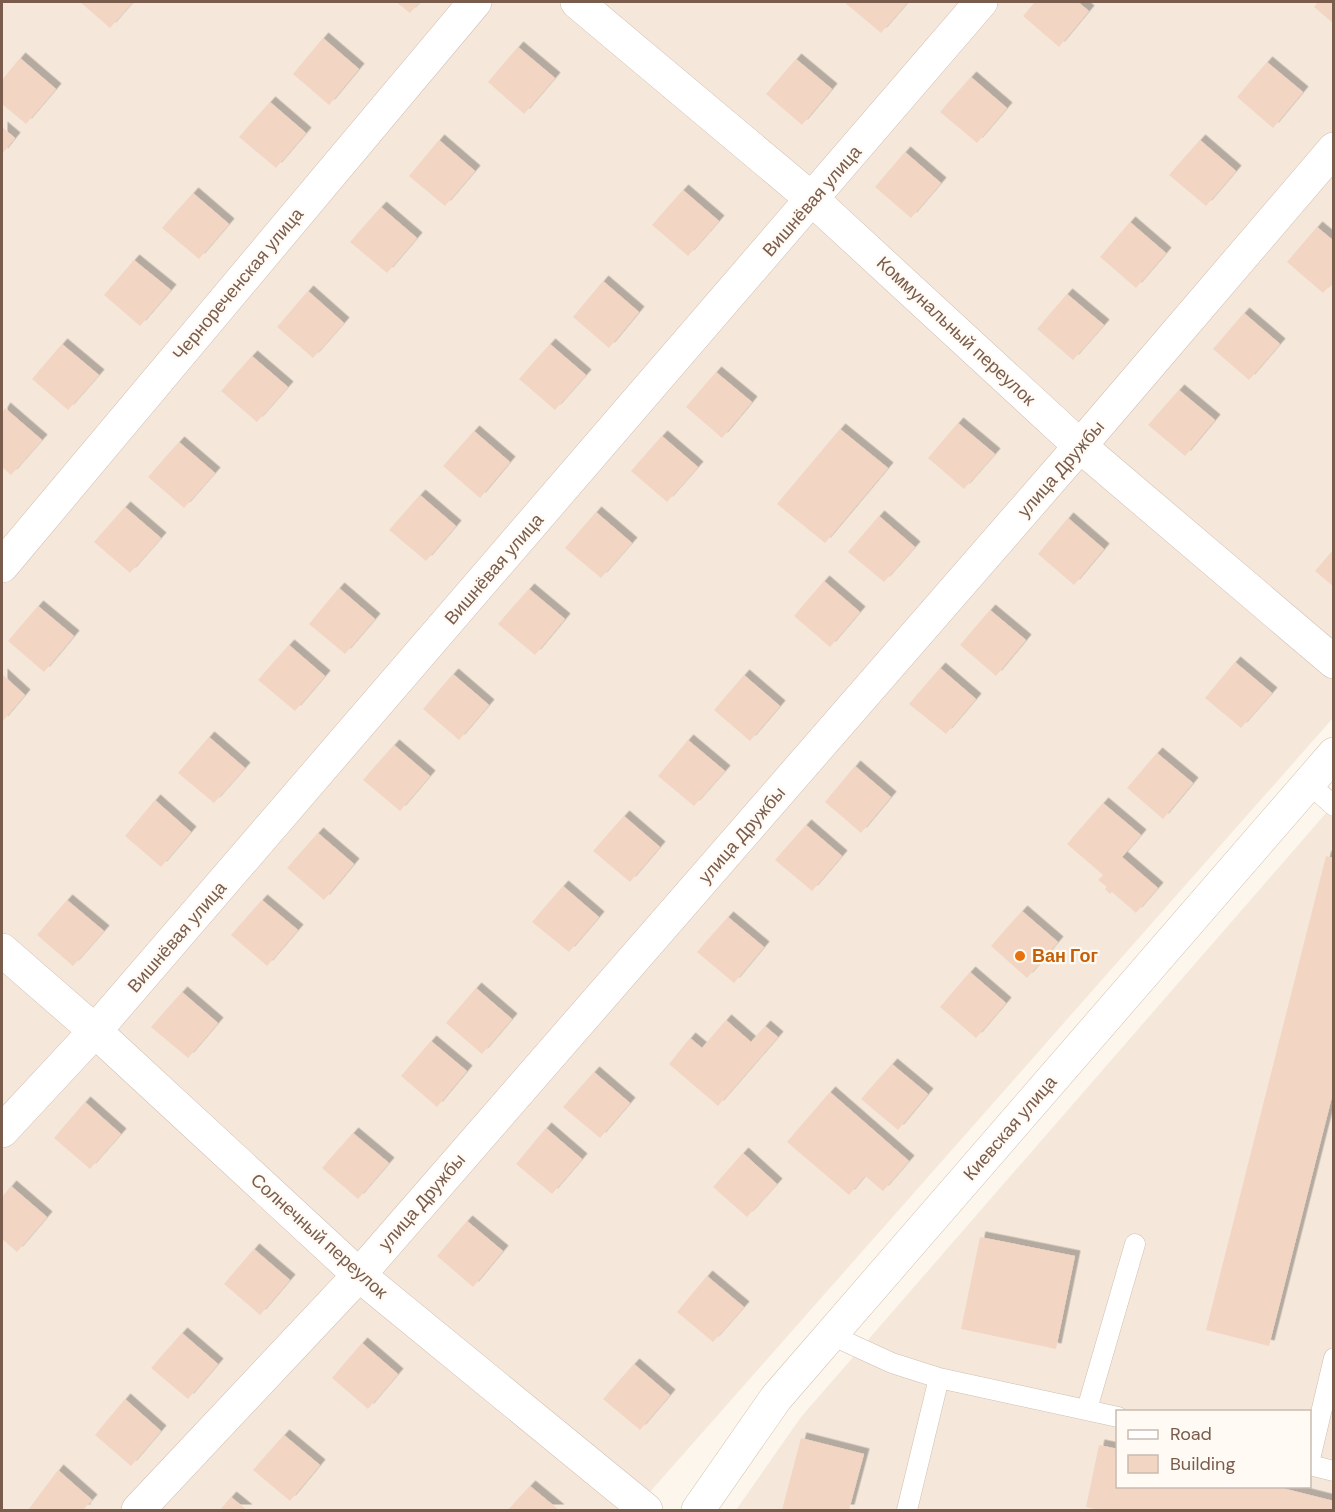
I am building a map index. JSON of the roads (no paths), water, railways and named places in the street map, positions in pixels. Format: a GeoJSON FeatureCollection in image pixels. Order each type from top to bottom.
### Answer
{"type":"FeatureCollection","features":[{"type":"Feature","properties":{"kind":"street","name":"Чернореченская улица"},"geometry":{"type":"LineString","coordinates":[[2,566],[475,2]]}},
{"type":"Feature","properties":{"kind":"street","name":"Коммунальный переулок"},"geometry":{"type":"LineString","coordinates":[[578,2],[813,200],[1080,446],[1334,662]]}},
{"type":"Feature","properties":{"kind":"street","name":"Вишнёвая улица"},"geometry":{"type":"LineString","coordinates":[[2,1131],[95,1031],[813,200],[981,2]]}},
{"type":"Feature","properties":{"kind":"street","name":"улица Дружбы"},"geometry":{"type":"LineString","coordinates":[[138,1510],[358,1275],[1080,446],[1334,149]]}},
{"type":"Feature","properties":{"kind":"street","name":"Киевская улица"},"geometry":{"type":"LineString","coordinates":[[698,1510],[776,1398],[1334,754]]}},
{"type":"Feature","properties":{"kind":"street","name":"Солнечный переулок"},"geometry":{"type":"LineString","coordinates":[[2,950],[95,1031],[358,1275],[646,1510]]}},
{"type":"Feature","properties":{"kind":"lane"},"geometry":{"type":"LineString","coordinates":[[1308,783],[1334,806]]}},
{"type":"Feature","properties":{"kind":"lane"},"geometry":{"type":"LineString","coordinates":[[1087,1409],[1135,1244]]}},
{"type":"Feature","properties":{"kind":"lane"},"geometry":{"type":"LineString","coordinates":[[831,1335],[892,1363],[939,1378],[1116,1416]]}},
{"type":"Feature","properties":{"kind":"lane"},"geometry":{"type":"LineString","coordinates":[[1311,1455],[1334,1358]]}},
{"type":"Feature","properties":{"kind":"lane"},"geometry":{"type":"LineString","coordinates":[[907,1510],[939,1378]]}},
{"type":"Feature","properties":{"kind":"lane"},"geometry":{"type":"LineString","coordinates":[[1311,1465],[1334,1471]]}},
{"type":"Feature","properties":{"kind":"place","name":"Ван Гог"},"geometry":{"type":"Point","coordinates":[1020,956]}}]}
